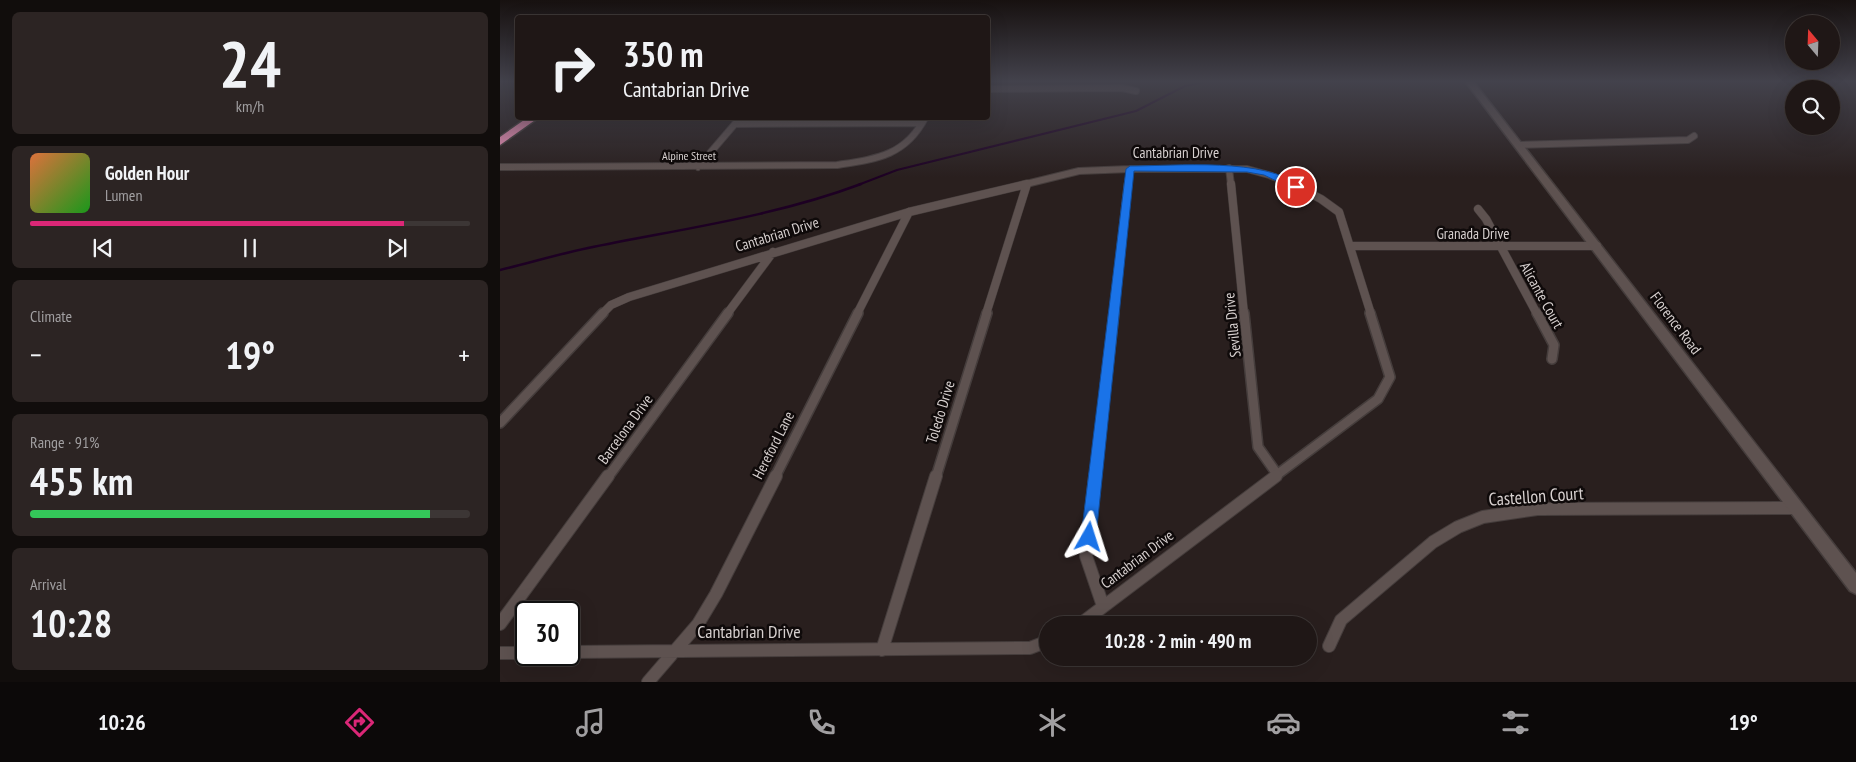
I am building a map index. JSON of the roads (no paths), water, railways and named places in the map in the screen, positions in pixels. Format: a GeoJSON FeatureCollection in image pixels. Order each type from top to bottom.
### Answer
{"type":"FeatureCollection","features":[{"type":"Feature","properties":{"kind":"highway"},"geometry":{"type":"LineString","coordinates":[[500,142],[530,120]]}},
{"type":"Feature","properties":{"kind":"street","name":"Florence Road"},"geometry":{"type":"LineString","coordinates":[[1493,113],[1856,586]]}},
{"type":"Feature","properties":{"kind":"street"},"geometry":{"type":"LineString","coordinates":[[698,167],[738,120]]}},
{"type":"Feature","properties":{"kind":"street"},"geometry":{"type":"LineString","coordinates":[[734,124],[924,120]]}},
{"type":"Feature","properties":{"kind":"street","name":"Alpine Street"},"geometry":{"type":"LineString","coordinates":[[500,167],[837,165],[878,157],[905,146],[914,137],[924,120]]}},
{"type":"Feature","properties":{"kind":"street"},"geometry":{"type":"LineString","coordinates":[[1518,145],[1688,140],[1694,136]]}},
{"type":"Feature","properties":{"kind":"street","name":"Cantabrian Drive"},"geometry":{"type":"LineString","coordinates":[[500,423],[611,305],[629,296],[910,212],[1092,169],[1230,168],[1260,171],[1333,206],[1339,212],[1390,377],[1378,399],[1090,616]]}},
{"type":"Feature","properties":{"kind":"street","name":"Sevilla Drive"},"geometry":{"type":"LineString","coordinates":[[1230,168],[1258,447],[1277,474]]}},
{"type":"Feature","properties":{"kind":"street"},"geometry":{"type":"LineString","coordinates":[[1103,606],[1086,556],[1130,169]]}},
{"type":"Feature","properties":{"kind":"street","name":"Toledo Drive"},"geometry":{"type":"LineString","coordinates":[[882,650],[1027,184]]}},
{"type":"Feature","properties":{"kind":"street","name":"Alicante Court"},"geometry":{"type":"LineString","coordinates":[[1478,209],[1486,219],[1554,345],[1552,359]]}},
{"type":"Feature","properties":{"kind":"street","name":"Hereford Lane"},"geometry":{"type":"LineString","coordinates":[[648,682],[698,624],[716,594],[910,212]]}},
{"type":"Feature","properties":{"kind":"street","name":"Granada Drive"},"geometry":{"type":"LineString","coordinates":[[1350,246],[1597,246]]}},
{"type":"Feature","properties":{"kind":"street","name":"Barcelona Drive"},"geometry":{"type":"LineString","coordinates":[[500,624],[773,252]]}},
{"type":"Feature","properties":{"kind":"street","name":"Castellon Court"},"geometry":{"type":"LineString","coordinates":[[1328,646],[1341,620],[1433,542],[1458,527],[1483,517],[1537,509],[1797,508]]}},
{"type":"Feature","properties":{"kind":"street","name":"Cantabrian Drive"},"geometry":{"type":"LineString","coordinates":[[580,652],[1030,648],[1039,644]]}},
{"type":"Feature","properties":{"kind":"street"},"geometry":{"type":"LineString","coordinates":[[500,653],[515,653]]}},
{"type":"Feature","properties":{"kind":"waterway"},"geometry":{"type":"LineString","coordinates":[[858,185],[897,170],[1129,113]]}},
{"type":"Feature","properties":{"kind":"waterway"},"geometry":{"type":"LineString","coordinates":[[500,270],[588,248],[760,214],[858,185]]}}]}
